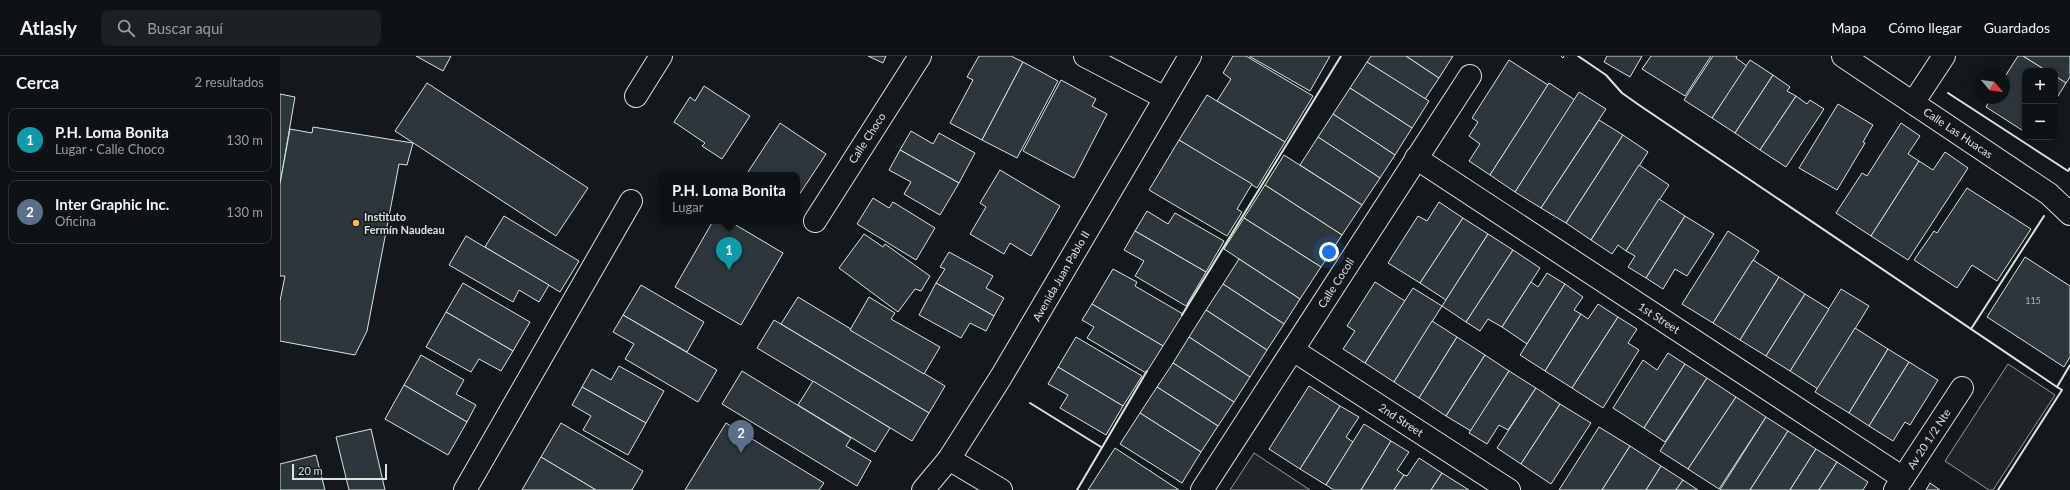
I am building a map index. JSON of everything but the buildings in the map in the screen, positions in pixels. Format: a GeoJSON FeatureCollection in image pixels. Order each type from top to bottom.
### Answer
{"type":"FeatureCollection","features":[{"type":"Feature","properties":{"kind":"street"},"geometry":{"type":"LineString","coordinates":[[636,96],[661,56]]}},
{"type":"Feature","properties":{"kind":"street","name":"Calle Choco"},"geometry":{"type":"LineString","coordinates":[[815,221],[920,56]]}},
{"type":"Feature","properties":{"kind":"street"},"geometry":{"type":"LineString","coordinates":[[1085,56],[1165,98]]}},
{"type":"Feature","properties":{"kind":"street","name":"Avenida Juan Pablo II"},"geometry":{"type":"LineString","coordinates":[[923,490],[949,459],[1002,377],[1190,56]]}},
{"type":"Feature","properties":{"kind":"street","name":"Calle Las Huacas"},"geometry":{"type":"LineString","coordinates":[[1843,56],[2048,194],[2070,214]]}},
{"type":"Feature","properties":{"kind":"street"},"geometry":{"type":"LineString","coordinates":[[1913,103],[1944,56]]}},
{"type":"Feature","properties":{"kind":"street","name":"Calle Cocoli"},"geometry":{"type":"LineString","coordinates":[[1202,490],[1470,76]]}},
{"type":"Feature","properties":{"kind":"street","name":"1st Street"},"geometry":{"type":"LineString","coordinates":[[1416,158],[1899,484]]}},
{"type":"Feature","properties":{"kind":"street"},"geometry":{"type":"LineString","coordinates":[[465,490],[631,201]]}},
{"type":"Feature","properties":{"kind":"street","name":"2nd Street"},"geometry":{"type":"LineString","coordinates":[[1293,350],[1509,490]]}},
{"type":"Feature","properties":{"kind":"street","name":"Av 20 1/2 Nte"},"geometry":{"type":"LineString","coordinates":[[1899,484],[1962,388]]}},
{"type":"Feature","properties":{"kind":"street"},"geometry":{"type":"LineString","coordinates":[[949,459],[1001,490]]}},
{"type":"Feature","properties":{"kind":"shaded area"},"geometry":{"type":"Polygon","coordinates":[[[2008,364],[2055,395],[1993,490],[1989,490],[1945,461],[2008,364]]]}},
{"type":"Feature","properties":{"kind":"shaded area"},"geometry":{"type":"Polygon","coordinates":[[[1254,453],[1310,490],[1230,490],[1254,453]]]}},
{"type":"Feature","properties":{"kind":"fence"},"geometry":{"type":"LineString","coordinates":[[1561,56],[1563,58],[1564,56]]}},
{"type":"Feature","properties":{"kind":"wall"},"geometry":{"type":"LineString","coordinates":[[1182,315],[1341,56]]}},
{"type":"Feature","properties":{"kind":"wall"},"geometry":{"type":"LineString","coordinates":[[1578,56],[1606,75],[1622,93],[1639,105],[2057,387]]}},
{"type":"Feature","properties":{"kind":"wall"},"geometry":{"type":"LineString","coordinates":[[1948,93],[2068,171],[2070,168]]}},
{"type":"Feature","properties":{"kind":"wall"},"geometry":{"type":"LineString","coordinates":[[1971,329],[2044,216]]}},
{"type":"Feature","properties":{"kind":"wall"},"geometry":{"type":"LineString","coordinates":[[1998,490],[2062,390],[2057,387],[2070,365]]}},
{"type":"Feature","properties":{"kind":"wall"},"geometry":{"type":"LineString","coordinates":[[1077,490],[1147,371]]}},
{"type":"Feature","properties":{"kind":"wall"},"geometry":{"type":"LineString","coordinates":[[1030,403],[1101,447]]}},
{"type":"Feature","properties":{"kind":"place","name":"Instituto Fermín Naudeau"},"geometry":{"type":"Point","coordinates":[356,223]}},
{"type":"Feature","properties":{"kind":"place","name":"P.H. Loma Bonita"},"geometry":{"type":"Point","coordinates":[729,270]}},
{"type":"Feature","properties":{"kind":"place","name":"Inter Graphic Inc."},"geometry":{"type":"Point","coordinates":[741,453]}}]}
